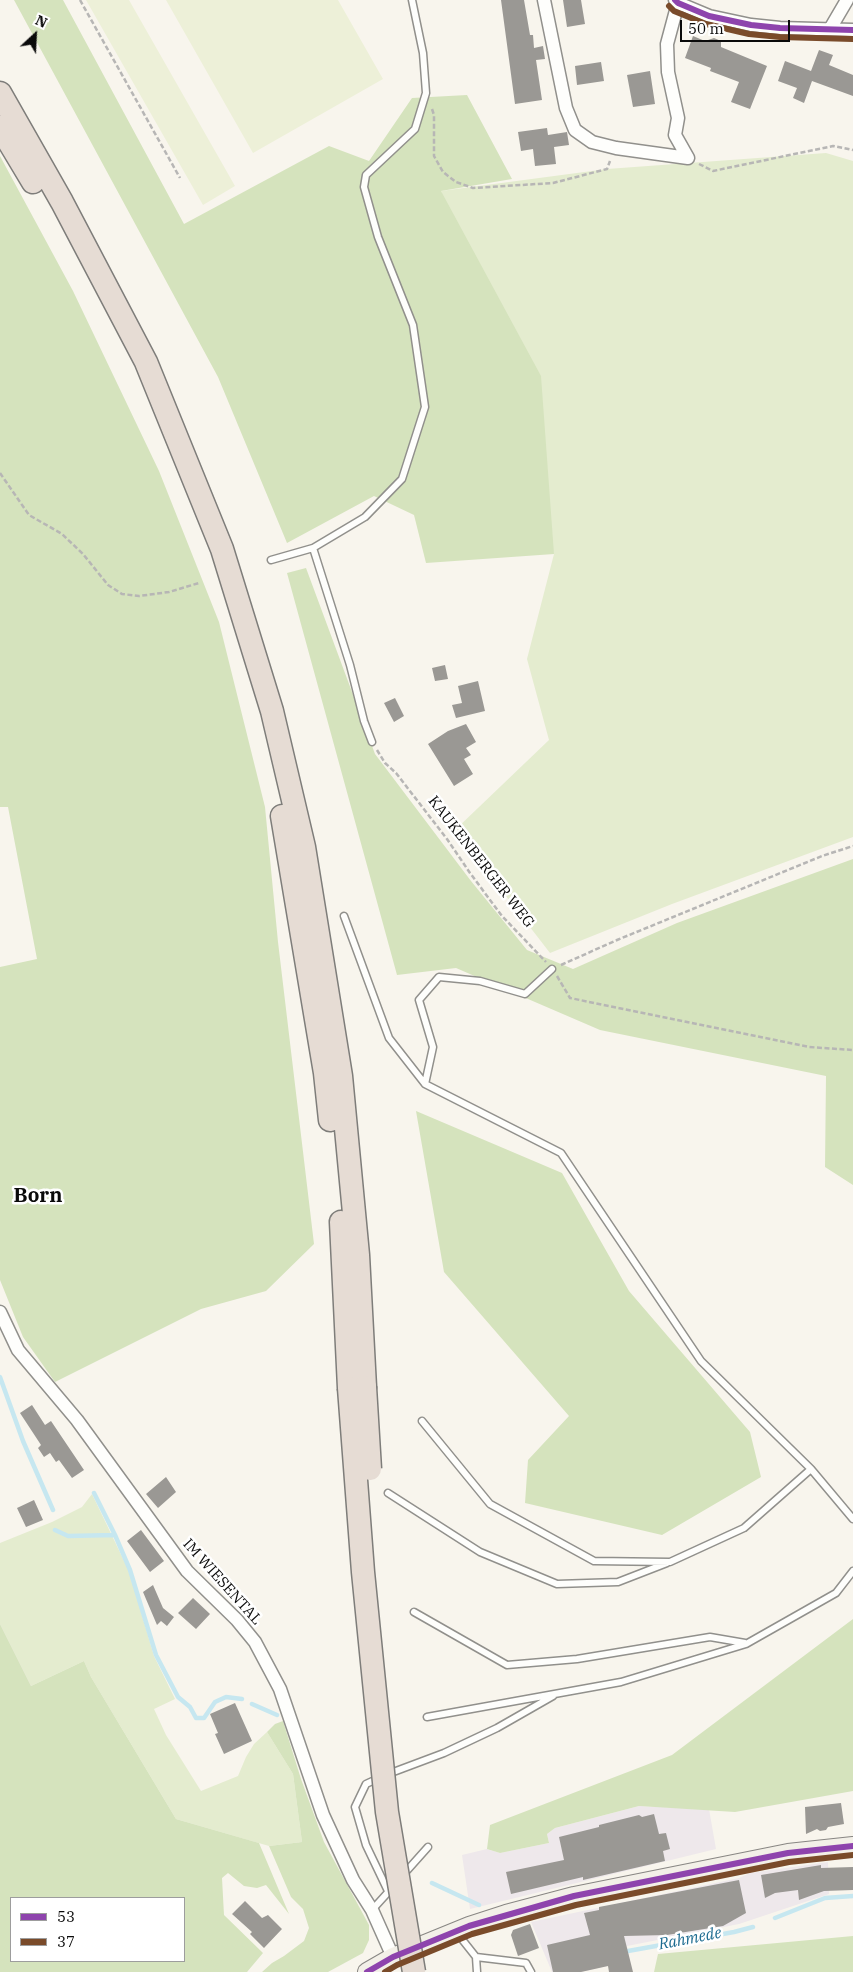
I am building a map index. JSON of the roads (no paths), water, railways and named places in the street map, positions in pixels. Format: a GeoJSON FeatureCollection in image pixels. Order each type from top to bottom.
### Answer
{"type":"FeatureCollection","features":[{"type":"Feature","properties":{"kind":"highway"},"geometry":{"type":"LineString","coordinates":[[0,93],[62,202],[146,362],[222,549],[272,711],[304,848],[341,1076],[358,1255],[357,1388],[363,1572],[387,1812],[414,1972]]}},
{"type":"Feature","properties":{"kind":"highway"},"geometry":{"type":"LineString","coordinates":[[0,127],[46,203],[136,376],[187,496],[215,574],[258,709],[284,827],[325,1073],[399,1811],[424,1972]]}},
{"type":"Feature","properties":{"kind":"main road"},"geometry":{"type":"LineString","coordinates":[[367,1972],[394,1957],[456,1931],[506,1914],[574,1896],[788,1853],[853,1846]]}},
{"type":"Feature","properties":{"kind":"street"},"geometry":{"type":"LineString","coordinates":[[544,0],[566,108],[576,130],[592,142],[616,148],[688,158],[675,135],[678,118],[668,72],[667,44],[677,2],[709,16],[751,25],[780,28],[853,30]]}},
{"type":"Feature","properties":{"kind":"street"},"geometry":{"type":"LineString","coordinates":[[830,29],[846,0]]}},
{"type":"Feature","properties":{"kind":"street","name":"IM WIESENTAL"},"geometry":{"type":"LineString","coordinates":[[0,1312],[18,1350],[77,1420],[187,1571],[237,1620],[255,1642],[280,1689],[323,1814],[353,1880],[372,1910],[394,1957]]}},
{"type":"Feature","properties":{"kind":"lane"},"geometry":{"type":"LineString","coordinates":[[271,560],[313,548],[365,517],[402,479],[425,406],[412,325],[378,237],[364,187],[366,175],[415,129],[426,93],[423,53],[412,0]]}},
{"type":"Feature","properties":{"kind":"lane"},"geometry":{"type":"LineString","coordinates":[[313,548],[350,665],[364,721],[372,742]]}},
{"type":"Feature","properties":{"kind":"lane"},"geometry":{"type":"LineString","coordinates":[[344,916],[389,1038],[425,1084],[562,1153],[701,1361],[811,1469],[853,1519]]}},
{"type":"Feature","properties":{"kind":"lane"},"geometry":{"type":"LineString","coordinates":[[425,1084],[433,1048],[419,1000],[439,977],[480,981],[525,994],[552,969]]}},
{"type":"Feature","properties":{"kind":"lane"},"geometry":{"type":"LineString","coordinates":[[422,1421],[490,1504],[594,1561],[670,1562]]}},
{"type":"Feature","properties":{"kind":"lane"},"geometry":{"type":"LineString","coordinates":[[388,1493],[480,1552],[557,1584],[618,1582],[670,1562],[744,1528],[811,1469]]}},
{"type":"Feature","properties":{"kind":"lane"},"geometry":{"type":"LineString","coordinates":[[426,1717],[621,1682],[746,1644],[836,1593],[853,1571]]}},
{"type":"Feature","properties":{"kind":"lane"},"geometry":{"type":"LineString","coordinates":[[414,1612],[507,1665],[577,1659],[710,1637],[746,1644]]}},
{"type":"Feature","properties":{"kind":"lane"},"geometry":{"type":"LineString","coordinates":[[388,1891],[366,1845],[355,1808],[366,1784],[402,1768],[444,1753],[497,1728],[557,1694]]}},
{"type":"Feature","properties":{"kind":"lane"},"geometry":{"type":"LineString","coordinates":[[372,1910],[428,1847]]}},
{"type":"Feature","properties":{"kind":"lane"},"geometry":{"type":"LineString","coordinates":[[456,1931],[476,1957],[477,1972]]}},
{"type":"Feature","properties":{"kind":"lane"},"geometry":{"type":"LineString","coordinates":[[476,1957],[526,1963],[531,1972]]}},
{"type":"Feature","properties":{"kind":"waterway"},"geometry":{"type":"LineString","coordinates":[[0,1377],[23,1441],[53,1510]]}},
{"type":"Feature","properties":{"kind":"waterway"},"geometry":{"type":"LineString","coordinates":[[94,1493],[115,1535]]}},
{"type":"Feature","properties":{"kind":"waterway"},"geometry":{"type":"LineString","coordinates":[[55,1530],[68,1536],[115,1535],[130,1570],[156,1655],[178,1697],[190,1707],[196,1718],[204,1718],[215,1702],[226,1697],[242,1699]]}},
{"type":"Feature","properties":{"kind":"waterway"},"geometry":{"type":"LineString","coordinates":[[252,1704],[277,1715]]}},
{"type":"Feature","properties":{"kind":"waterway"},"geometry":{"type":"LineString","coordinates":[[432,1883],[479,1905]]}},
{"type":"Feature","properties":{"kind":"waterway","name":"Rahmede"},"geometry":{"type":"LineString","coordinates":[[775,1918],[825,1898],[853,1896]]}},
{"type":"Feature","properties":{"kind":"waterway","name":"Rahmede"},"geometry":{"type":"LineString","coordinates":[[628,1951],[753,1927]]}},
{"type":"Feature","properties":{"kind":"district","name":"Born"},"geometry":{"type":"Point","coordinates":[38,1196]}}]}
